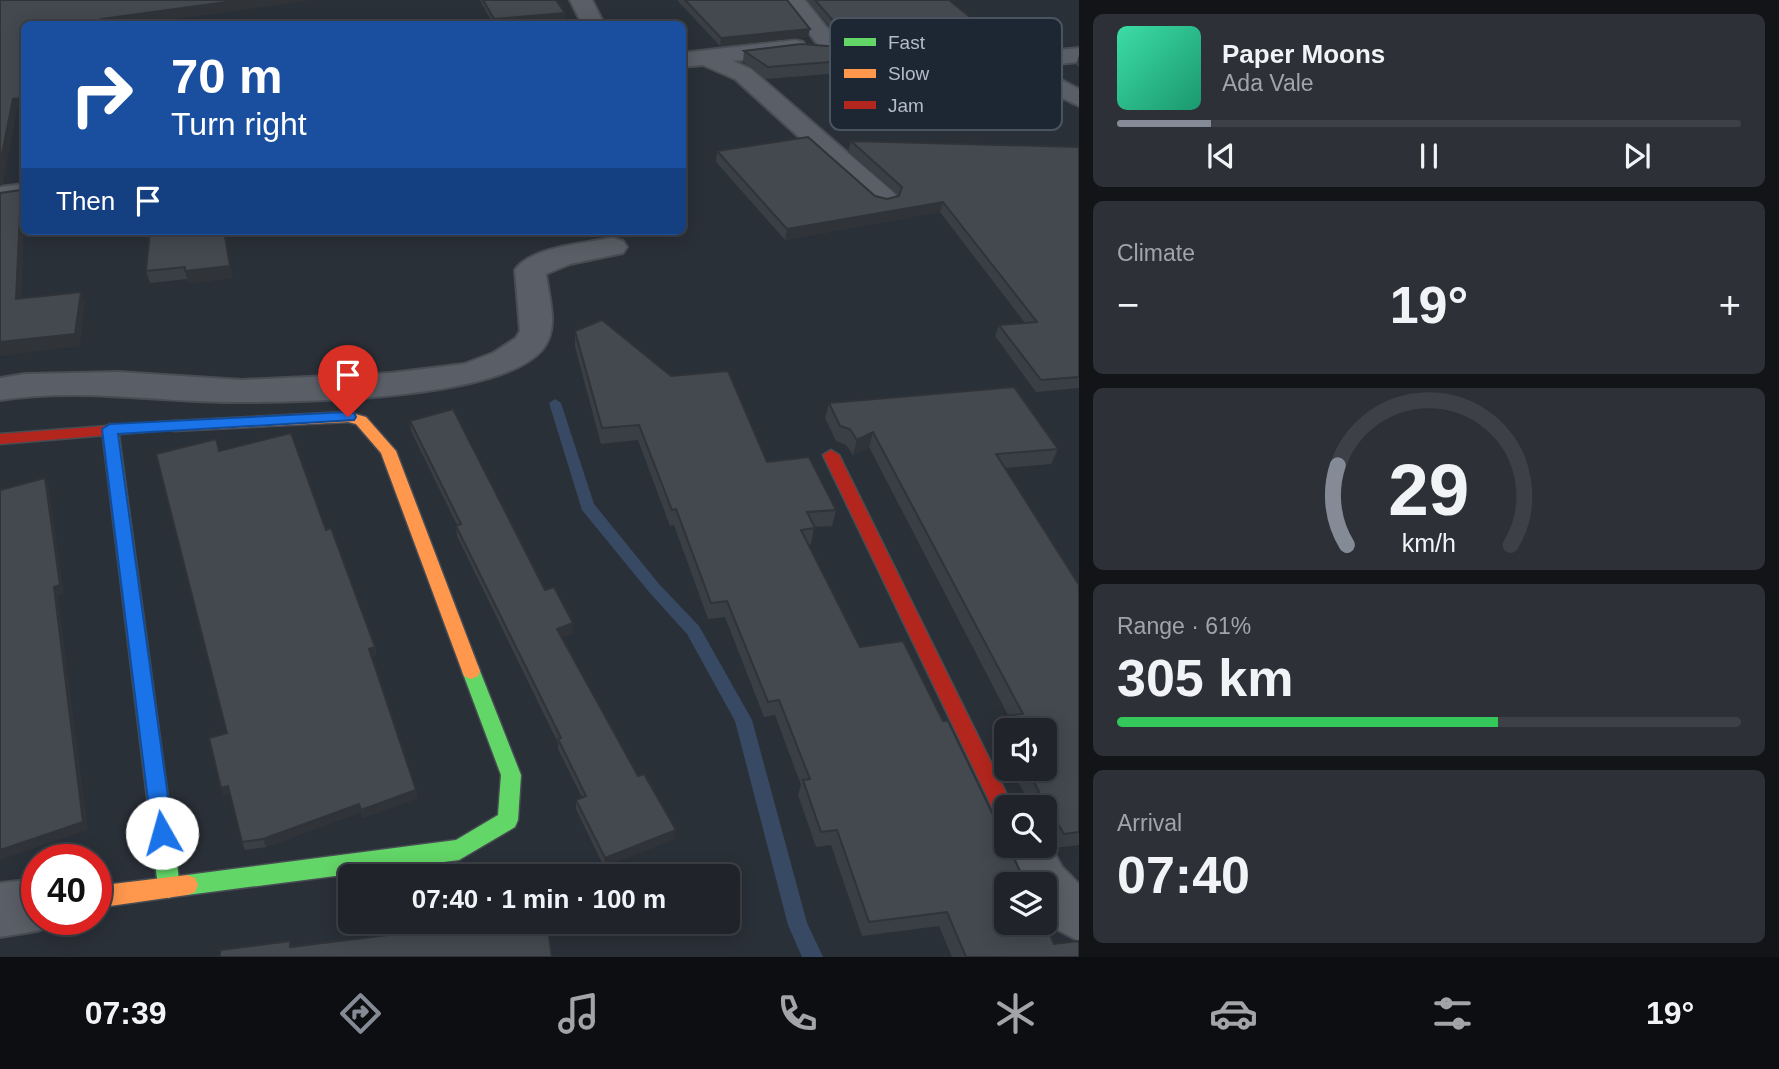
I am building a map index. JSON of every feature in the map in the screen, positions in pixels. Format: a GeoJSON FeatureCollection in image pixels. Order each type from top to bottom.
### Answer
{"type":"FeatureCollection","features":[{"type":"Feature","properties":{"kind":"street"},"geometry":{"type":"LineString","coordinates":[[581,0],[592,21]]}},
{"type":"Feature","properties":{"kind":"street"},"geometry":{"type":"LineString","coordinates":[[794,0],[830,45]]}},
{"type":"Feature","properties":{"kind":"street"},"geometry":{"type":"LineString","coordinates":[[695,59],[799,47],[830,49]]}},
{"type":"Feature","properties":{"kind":"street"},"geometry":{"type":"LineString","coordinates":[[695,59],[743,74],[884,199]]}},
{"type":"Feature","properties":{"kind":"street"},"geometry":{"type":"LineString","coordinates":[[1062,90],[1079,99]]}},
{"type":"Feature","properties":{"kind":"street"},"geometry":{"type":"LineString","coordinates":[[0,195],[21,192]]}},
{"type":"Feature","properties":{"kind":"street"},"geometry":{"type":"LineString","coordinates":[[0,389],[119,383],[242,391],[391,384],[470,374],[505,360],[529,345],[537,331],[530,271],[562,256],[612,247]]}},
{"type":"Feature","properties":{"kind":"street"},"geometry":{"type":"LineString","coordinates":[[0,439],[110,429],[348,417],[361,420],[388,451],[511,775],[508,820],[459,849],[112,895]]}},
{"type":"Feature","properties":{"kind":"street"},"geometry":{"type":"LineString","coordinates":[[110,429],[169,887]]}},
{"type":"Feature","properties":{"kind":"street"},"geometry":{"type":"LineString","coordinates":[[831,455],[997,795]]}},
{"type":"Feature","properties":{"kind":"street"},"geometry":{"type":"LineString","coordinates":[[1057,900],[1079,914]]}},
{"type":"Feature","properties":{"kind":"street"},"geometry":{"type":"LineString","coordinates":[[0,910],[21,907]]}},
{"type":"Feature","properties":{"kind":"building"},"geometry":{"type":"Polygon","coordinates":[[[0,0],[241,0],[102,21],[21,21],[21,98],[13,99],[0,164],[0,0]]]}},
{"type":"Feature","properties":{"kind":"building"},"geometry":{"type":"Polygon","coordinates":[[[483,0],[556,0],[565,13],[494,19],[483,0]]]}},
{"type":"Feature","properties":{"kind":"building"},"geometry":{"type":"Polygon","coordinates":[[[685,0],[787,0],[810,29],[721,38],[685,0]]]}},
{"type":"Feature","properties":{"kind":"building"},"geometry":{"type":"Polygon","coordinates":[[[815,0],[949,0],[971,18],[831,18],[815,0]]]}},
{"type":"Feature","properties":{"kind":"building"},"geometry":{"type":"Polygon","coordinates":[[[801,44],[830,46],[830,62],[768,67],[744,51],[801,44]]]}},
{"type":"Feature","properties":{"kind":"building"},"geometry":{"type":"Polygon","coordinates":[[[808,137],[875,196],[887,199],[899,196],[902,187],[851,141],[1079,147],[1079,377],[1041,380],[999,325],[1037,322],[943,202],[787,229],[717,151],[808,137]]]}},
{"type":"Feature","properties":{"kind":"building"},"geometry":{"type":"Polygon","coordinates":[[[21,190],[16,299],[81,292],[75,334],[0,342],[0,193],[21,190]]]}},
{"type":"Feature","properties":{"kind":"building"},"geometry":{"type":"Polygon","coordinates":[[[150,235],[225,235],[230,266],[185,271],[185,267],[146,271],[150,235]]]}},
{"type":"Feature","properties":{"kind":"building"},"geometry":{"type":"Polygon","coordinates":[[[602,320],[671,376],[728,371],[767,462],[809,457],[836,510],[807,512],[815,528],[801,530],[860,647],[903,641],[943,721],[948,721],[994,817],[994,858],[1014,858],[1020,872],[994,872],[994,935],[1050,935],[1054,944],[1079,941],[1079,957],[966,957],[947,912],[869,922],[837,830],[821,832],[803,780],[810,779],[779,700],[768,702],[727,601],[711,603],[676,509],[672,510],[639,425],[602,428],[575,331],[602,320]]]}},
{"type":"Feature","properties":{"kind":"building"},"geometry":{"type":"Polygon","coordinates":[[[1014,387],[1058,449],[996,454],[1079,585],[1079,832],[1064,834],[1057,822],[1057,795],[1037,795],[1039,792],[1034,781],[1057,781],[1057,718],[1001,718],[1000,716],[1023,714],[873,432],[857,440],[850,429],[840,426],[829,403],[1014,387]]]}},
{"type":"Feature","properties":{"kind":"building"},"geometry":{"type":"Polygon","coordinates":[[[453,409],[545,590],[554,587],[573,623],[557,629],[638,776],[644,774],[676,830],[605,858],[576,800],[586,796],[558,739],[561,738],[456,526],[461,524],[410,421],[453,409]]]}},
{"type":"Feature","properties":{"kind":"building"},"geometry":{"type":"Polygon","coordinates":[[[291,433],[326,530],[331,528],[375,647],[369,649],[416,790],[361,810],[359,804],[263,839],[242,842],[228,786],[221,788],[209,738],[227,733],[156,454],[216,439],[219,451],[291,433]]]}},
{"type":"Feature","properties":{"kind":"building"},"geometry":{"type":"Polygon","coordinates":[[[45,478],[60,585],[54,587],[83,822],[0,850],[0,490],[45,478]]]}},
{"type":"Feature","properties":{"kind":"building"},"geometry":{"type":"Polygon","coordinates":[[[395,934],[549,934],[552,957],[220,957],[220,950],[290,941],[290,947],[395,934]]]}},
{"type":"Feature","properties":{"kind":"waterway"},"geometry":{"type":"LineString","coordinates":[[555,403],[587,506],[654,588],[693,630],[743,720],[798,925],[813,957]]}},
{"type":"Feature","properties":{"kind":"traffic: fast"},"geometry":{"type":"LineString","coordinates":[[110,429],[169,887]]}},
{"type":"Feature","properties":{"kind":"traffic: fast"},"geometry":{"type":"LineString","coordinates":[[187,885],[459,850],[508,820],[511,775],[471,671]]}},
{"type":"Feature","properties":{"kind":"traffic: slow"},"geometry":{"type":"LineString","coordinates":[[174,426],[348,417],[361,420],[388,451],[471,671]]}},
{"type":"Feature","properties":{"kind":"traffic: slow"},"geometry":{"type":"LineString","coordinates":[[112,895],[187,885]]}},
{"type":"Feature","properties":{"kind":"traffic: jam"},"geometry":{"type":"LineString","coordinates":[[0,439],[174,426]]}},
{"type":"Feature","properties":{"kind":"traffic: jam"},"geometry":{"type":"LineString","coordinates":[[831,455],[997,795]]}},
{"type":"Feature","properties":{"kind":"route"},"geometry":{"type":"LineString","coordinates":[[162,833],[110,429],[348,417]]}}]}
